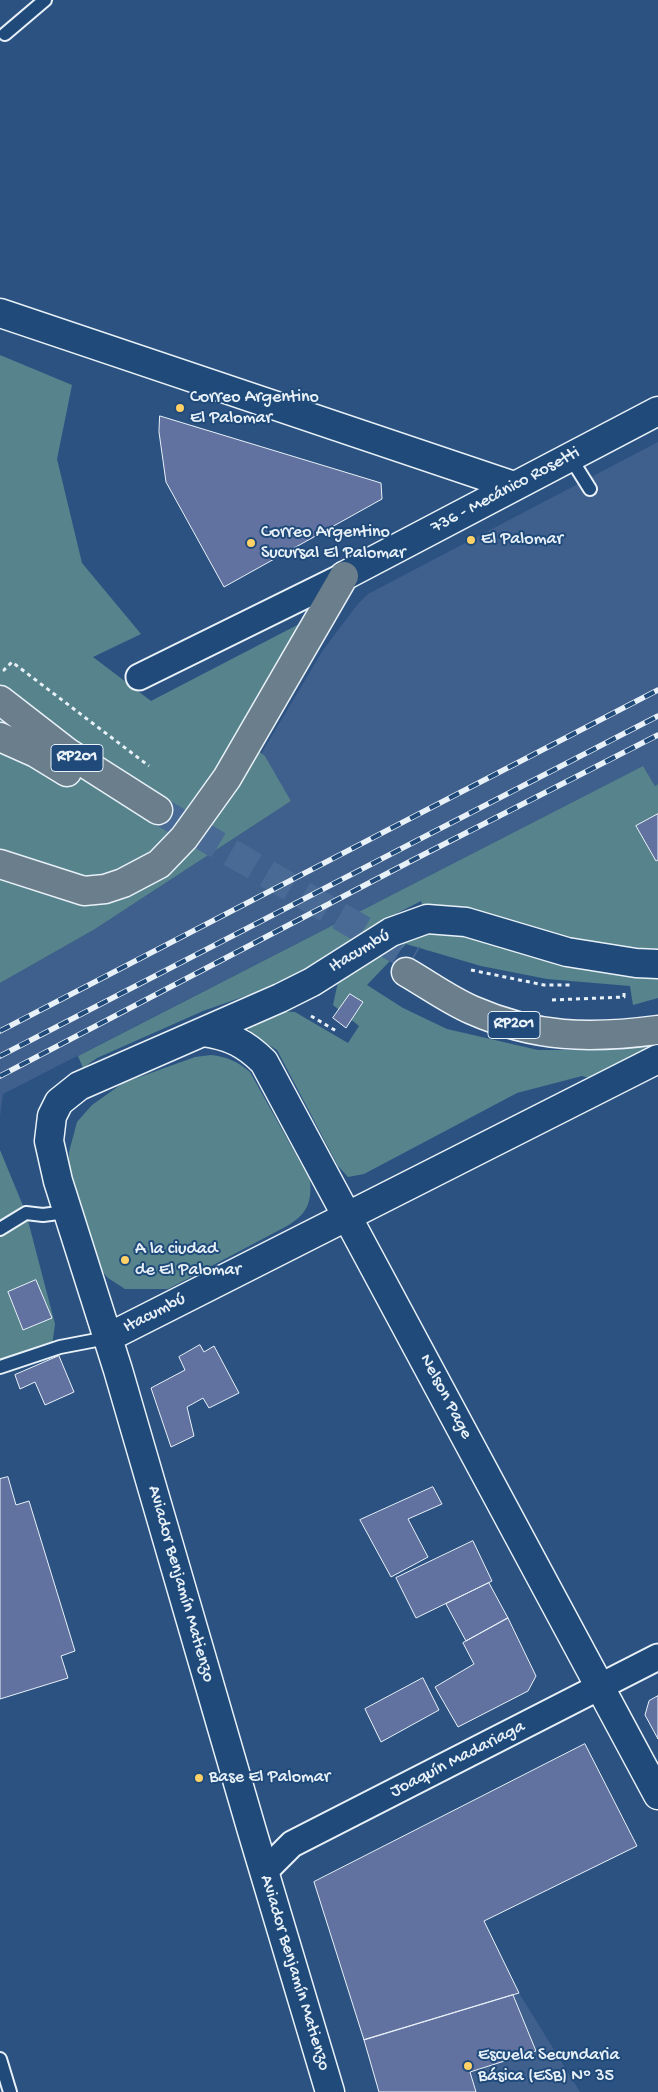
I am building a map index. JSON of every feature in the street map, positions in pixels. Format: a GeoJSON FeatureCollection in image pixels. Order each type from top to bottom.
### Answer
{"type":"FeatureCollection","features":[{"type":"Feature","properties":{"kind":"main road"},"geometry":{"type":"LineString","coordinates":[[0,864],[84,891],[105,889],[123,883],[159,864],[172,853],[227,778],[344,576]]}},
{"type":"Feature","properties":{"kind":"main road","name":"RP201"},"geometry":{"type":"LineString","coordinates":[[0,700],[154,819],[36,753],[0,737]]}},
{"type":"Feature","properties":{"kind":"main road","name":"RP201"},"geometry":{"type":"LineString","coordinates":[[658,1014],[616,1020],[575,1020],[530,1012],[494,1003],[409,965],[470,1009],[533,1030],[581,1037],[658,1030]]}},
{"type":"Feature","properties":{"kind":"street"},"geometry":{"type":"LineString","coordinates":[[0,313],[514,486]]}},
{"type":"Feature","properties":{"kind":"street","name":"736 - Mecánico Rosetti"},"geometry":{"type":"LineString","coordinates":[[139,678],[344,576],[658,411]]}},
{"type":"Feature","properties":{"kind":"street","name":"Itacumbú"},"geometry":{"type":"LineString","coordinates":[[80,1086],[280,998],[312,982],[391,932],[426,919],[466,922],[485,926],[567,952],[636,963],[658,964]]}},
{"type":"Feature","properties":{"kind":"street","name":"Nelson Page"},"geometry":{"type":"LineString","coordinates":[[203,1032],[223,1035],[241,1043],[264,1062],[658,1795]]}},
{"type":"Feature","properties":{"kind":"street","name":"Itacumbú"},"geometry":{"type":"LineString","coordinates":[[107,1338],[658,1058]]}},
{"type":"Feature","properties":{"kind":"street","name":"Aviador Benjamín Matienzo"},"geometry":{"type":"LineString","coordinates":[[80,1086],[59,1102],[50,1130],[49,1141],[66,1212],[107,1338],[330,2092]]}},
{"type":"Feature","properties":{"kind":"street","name":"Joaquín Madariaga"},"geometry":{"type":"LineString","coordinates":[[264,1872],[292,1844],[658,1658]]}},
{"type":"Feature","properties":{"kind":"lane"},"geometry":{"type":"LineString","coordinates":[[5,34],[45,0]]}},
{"type":"Feature","properties":{"kind":"lane"},"geometry":{"type":"LineString","coordinates":[[570,457],[590,488]]}},
{"type":"Feature","properties":{"kind":"lane"},"geometry":{"type":"LineString","coordinates":[[0,1229],[26,1213],[43,1215],[66,1212]]}},
{"type":"Feature","properties":{"kind":"lane"},"geometry":{"type":"LineString","coordinates":[[0,1367],[60,1347],[107,1338]]}},
{"type":"Feature","properties":{"kind":"lane"},"geometry":{"type":"LineString","coordinates":[[0,2059],[10,2092]]}},
{"type":"Feature","properties":{"kind":"path"},"geometry":{"type":"LineString","coordinates":[[471,970],[544,985],[580,985]]}},
{"type":"Feature","properties":{"kind":"path"},"geometry":{"type":"LineString","coordinates":[[544,1001],[624,997],[624,986]]}},
{"type":"Feature","properties":{"kind":"shaded area"},"geometry":{"type":"Polygon","coordinates":[[[658,442],[658,784],[655,786],[643,766],[3,1094],[0,1116],[0,983],[95,929],[291,801],[265,756],[261,754],[323,650],[357,605],[368,594],[658,442]]]}},
{"type":"Feature","properties":{"kind":"shaded area","name":"Escuela Secundaria Básica (ESB) Nº 35"},"geometry":{"type":"Polygon","coordinates":[[[519,1993],[580,2092],[379,2092],[364,2040],[519,1993]]]}},
{"type":"Feature","properties":{"kind":"green space"},"geometry":{"type":"Polygon","coordinates":[[[0,355],[72,385],[57,459],[82,563],[141,634],[93,657],[151,701],[303,622],[238,736],[265,756],[291,801],[95,929],[0,983],[0,355]]]}},
{"type":"Feature","properties":{"kind":"green space"},"geometry":{"type":"Polygon","coordinates":[[[643,766],[655,786],[658,784],[658,949],[639,952],[427,919],[421,901],[376,924],[344,948],[302,971],[251,994],[203,1011],[97,1058],[83,1068],[78,1056],[643,766]]]}},
{"type":"Feature","properties":{"kind":"green space"},"geometry":{"type":"Polygon","coordinates":[[[440,928],[658,972],[658,998],[633,1005],[630,986],[547,979],[481,966],[406,944],[367,985],[403,1008],[447,1029],[538,1050],[620,1050],[658,1041],[658,1059],[601,1081],[582,1076],[517,1093],[364,1174],[348,1177],[338,1166],[277,1050],[253,1035],[248,1028],[254,1020],[281,1011],[295,1012],[348,1043],[359,1026],[333,1005],[338,982],[402,938],[440,928]]]}},
{"type":"Feature","properties":{"kind":"green space"},"geometry":{"type":"Polygon","coordinates":[[[211,1055],[232,1060],[250,1072],[310,1180],[310,1195],[307,1207],[294,1222],[168,1289],[125,1289],[108,1278],[97,1266],[69,1177],[69,1152],[77,1122],[92,1105],[123,1083],[195,1057],[211,1055]]]}},
{"type":"Feature","properties":{"kind":"green space"},"geometry":{"type":"Polygon","coordinates":[[[0,1150],[26,1213],[55,1324],[52,1346],[0,1361],[0,1150]]]}},
{"type":"Feature","properties":{"kind":"building","name":"Correo Argentino Sucursal El Palomar"},"geometry":{"type":"Polygon","coordinates":[[[160,416],[381,483],[382,499],[224,587],[166,482],[159,432],[160,416]]]}},
{"type":"Feature","properties":{"kind":"building"},"geometry":{"type":"Polygon","coordinates":[[[658,814],[658,860],[656,861],[636,826],[658,814]]]}},
{"type":"Feature","properties":{"kind":"building"},"geometry":{"type":"Polygon","coordinates":[[[350,994],[363,1002],[346,1028],[333,1018],[350,994]]]}},
{"type":"Feature","properties":{"kind":"building"},"geometry":{"type":"Polygon","coordinates":[[[36,1280],[52,1318],[23,1330],[8,1292],[36,1280]]]}},
{"type":"Feature","properties":{"kind":"building"},"geometry":{"type":"Polygon","coordinates":[[[200,1345],[204,1352],[214,1346],[239,1393],[209,1408],[203,1398],[187,1407],[194,1436],[171,1447],[151,1388],[185,1370],[179,1357],[200,1345]]]}},
{"type":"Feature","properties":{"kind":"building"},"geometry":{"type":"Polygon","coordinates":[[[59,1356],[74,1392],[45,1405],[35,1382],[20,1389],[15,1375],[59,1356]]]}},
{"type":"Feature","properties":{"kind":"building"},"geometry":{"type":"Polygon","coordinates":[[[8,1477],[16,1505],[29,1501],[75,1651],[61,1656],[68,1678],[0,1699],[0,1479],[8,1477]]]}},
{"type":"Feature","properties":{"kind":"building"},"geometry":{"type":"Polygon","coordinates":[[[433,1487],[442,1504],[408,1519],[428,1557],[391,1577],[360,1520],[433,1487]]]}},
{"type":"Feature","properties":{"kind":"building"},"geometry":{"type":"Polygon","coordinates":[[[473,1541],[492,1581],[416,1618],[396,1578],[473,1541]]]}},
{"type":"Feature","properties":{"kind":"building"},"geometry":{"type":"Polygon","coordinates":[[[489,1583],[508,1618],[466,1641],[446,1604],[489,1583]]]}},
{"type":"Feature","properties":{"kind":"building"},"geometry":{"type":"Polygon","coordinates":[[[508,1618],[536,1676],[528,1691],[458,1727],[435,1687],[474,1664],[463,1643],[508,1618]]]}},
{"type":"Feature","properties":{"kind":"building"},"geometry":{"type":"Polygon","coordinates":[[[423,1678],[439,1710],[381,1742],[365,1709],[423,1678]]]}},
{"type":"Feature","properties":{"kind":"building"},"geometry":{"type":"Polygon","coordinates":[[[658,1696],[658,1739],[645,1715],[649,1701],[658,1696]]]}},
{"type":"Feature","properties":{"kind":"building"},"geometry":{"type":"Polygon","coordinates":[[[585,1744],[637,1846],[484,1921],[519,1993],[364,2040],[314,1882],[585,1744]]]}},
{"type":"Feature","properties":{"kind":"building","name":"Escuela Secundaria Básica (ESB) Nº 35"},"geometry":{"type":"Polygon","coordinates":[[[513,1995],[536,2051],[470,2072],[476,2092],[379,2092],[364,2040],[513,1995]]]}},
{"type":"Feature","properties":{"kind":"tunnel"},"geometry":{"type":"LineString","coordinates":[[158,810],[413,959]]}},
{"type":"Feature","properties":{"kind":"railway"},"geometry":{"type":"LineString","coordinates":[[0,1031],[658,690]]}},
{"type":"Feature","properties":{"kind":"railway"},"geometry":{"type":"LineString","coordinates":[[0,1056],[658,716]]}},
{"type":"Feature","properties":{"kind":"railway"},"geometry":{"type":"LineString","coordinates":[[0,1076],[411,861],[658,735]]}},
{"type":"Feature","properties":{"kind":"place","name":"Correo Argentino El Palomar"},"geometry":{"type":"Point","coordinates":[180,408]}},
{"type":"Feature","properties":{"kind":"place","name":"El Palomar"},"geometry":{"type":"Point","coordinates":[471,540]}},
{"type":"Feature","properties":{"kind":"place","name":"Correo Argentino Sucursal El Palomar"},"geometry":{"type":"Point","coordinates":[251,543]}},
{"type":"Feature","properties":{"kind":"place","name":"A la ciudad de El Palomar"},"geometry":{"type":"Point","coordinates":[125,1260]}},
{"type":"Feature","properties":{"kind":"place","name":"Base El Palomar"},"geometry":{"type":"Point","coordinates":[199,1778]}},
{"type":"Feature","properties":{"kind":"place","name":"Escuela Secundaria Básica (ESB) Nº 35"},"geometry":{"type":"Point","coordinates":[468,2066]}}]}
